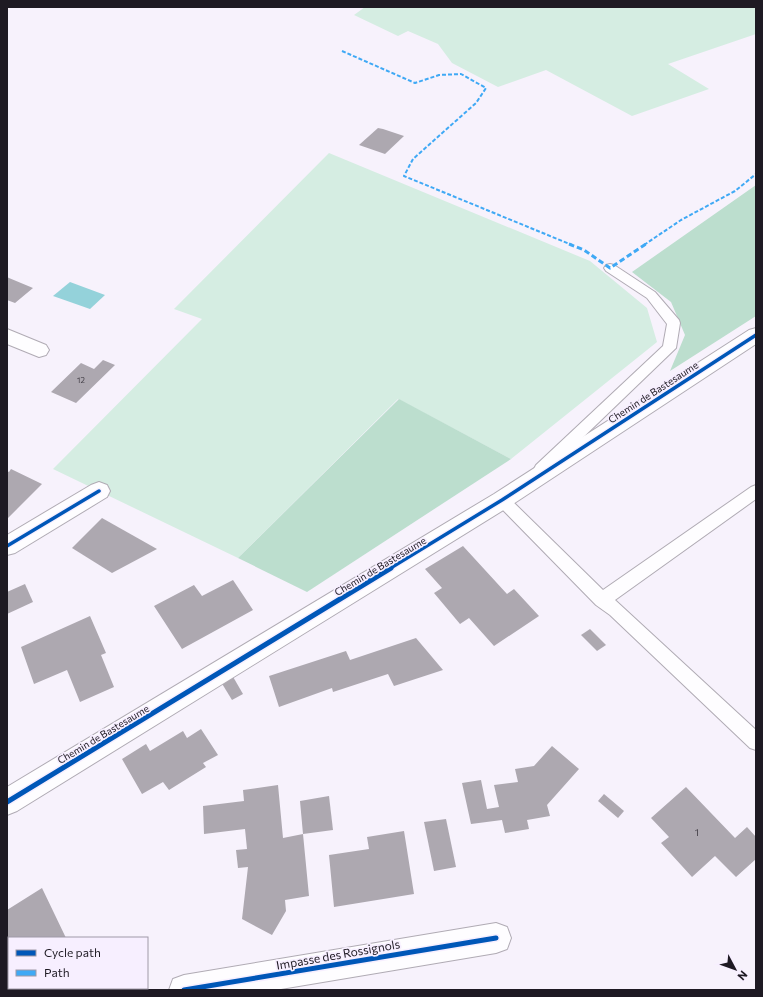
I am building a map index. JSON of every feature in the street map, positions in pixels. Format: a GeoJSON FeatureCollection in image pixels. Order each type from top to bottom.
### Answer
{"type":"FeatureCollection","features":[{"type":"Feature","properties":{"kind":"street","name":"Chemin de Bastesaume"},"geometry":{"type":"LineString","coordinates":[[7,802],[511,494],[756,335]]}},
{"type":"Feature","properties":{"kind":"street"},"geometry":{"type":"LineString","coordinates":[[7,336],[39,350]]}},
{"type":"Feature","properties":{"kind":"street"},"geometry":{"type":"LineString","coordinates":[[7,546],[99,491]]}},
{"type":"Feature","properties":{"kind":"street","name":"Impasse des Rossignols"},"geometry":{"type":"LineString","coordinates":[[184,990],[496,938]]}},
{"type":"Feature","properties":{"kind":"lane"},"geometry":{"type":"LineString","coordinates":[[610,268],[651,295],[674,323],[668,348],[511,494],[602,600],[616,610],[756,742]]}},
{"type":"Feature","properties":{"kind":"lane"},"geometry":{"type":"LineString","coordinates":[[602,600],[756,491]]}},
{"type":"Feature","properties":{"kind":"green space"},"geometry":{"type":"Polygon","coordinates":[[[365,7],[756,7],[756,34],[668,64],[709,89],[632,116],[546,70],[498,87],[452,63],[438,44],[408,31],[398,36],[354,15],[365,7]]]}},
{"type":"Feature","properties":{"kind":"green space"},"geometry":{"type":"Polygon","coordinates":[[[329,153],[590,261],[647,308],[657,342],[511,459],[398,399],[238,558],[53,469],[202,319],[174,309],[329,153]]]}},
{"type":"Feature","properties":{"kind":"green space"},"geometry":{"type":"Polygon","coordinates":[[[756,185],[756,316],[670,371],[685,335],[671,302],[632,272],[756,185]]]}},
{"type":"Feature","properties":{"kind":"green space"},"geometry":{"type":"Polygon","coordinates":[[[399,399],[511,459],[307,592],[238,558],[399,399]]]}},
{"type":"Feature","properties":{"kind":"water"},"geometry":{"type":"Polygon","coordinates":[[[70,282],[105,295],[90,309],[53,296],[70,282]]]}},
{"type":"Feature","properties":{"kind":"building"},"geometry":{"type":"Polygon","coordinates":[[[378,128],[404,136],[385,154],[359,145],[378,128]]]}},
{"type":"Feature","properties":{"kind":"building"},"geometry":{"type":"Polygon","coordinates":[[[7,277],[33,288],[15,303],[7,300],[7,277]]]}},
{"type":"Feature","properties":{"kind":"building"},"geometry":{"type":"Polygon","coordinates":[[[103,360],[115,365],[76,403],[51,392],[81,363],[94,369],[103,360]]]}},
{"type":"Feature","properties":{"kind":"building"},"geometry":{"type":"Polygon","coordinates":[[[11,469],[42,484],[7,519],[7,471],[9,472],[11,469]]]}},
{"type":"Feature","properties":{"kind":"building"},"geometry":{"type":"Polygon","coordinates":[[[102,518],[157,549],[112,573],[72,548],[102,518]]]}},
{"type":"Feature","properties":{"kind":"building"},"geometry":{"type":"Polygon","coordinates":[[[463,546],[507,594],[514,589],[539,616],[494,646],[469,618],[460,624],[434,593],[442,588],[425,569],[463,546]]]}},
{"type":"Feature","properties":{"kind":"building"},"geometry":{"type":"Polygon","coordinates":[[[233,580],[253,610],[182,649],[154,606],[194,585],[202,596],[233,580]]]}},
{"type":"Feature","properties":{"kind":"building"},"geometry":{"type":"Polygon","coordinates":[[[25,584],[33,602],[7,614],[7,592],[25,584]]]}},
{"type":"Feature","properties":{"kind":"building"},"geometry":{"type":"Polygon","coordinates":[[[90,616],[106,653],[101,655],[114,687],[80,702],[67,670],[34,684],[21,647],[90,616]]]}},
{"type":"Feature","properties":{"kind":"building"},"geometry":{"type":"Polygon","coordinates":[[[590,629],[606,645],[597,651],[581,635],[590,629]]]}},
{"type":"Feature","properties":{"kind":"building"},"geometry":{"type":"Polygon","coordinates":[[[416,638],[443,670],[394,686],[388,674],[333,692],[332,688],[279,707],[269,676],[346,651],[350,660],[416,638]]]}},
{"type":"Feature","properties":{"kind":"building"},"geometry":{"type":"Polygon","coordinates":[[[232,675],[243,694],[232,700],[221,682],[232,675]]]}},
{"type":"Feature","properties":{"kind":"building"},"geometry":{"type":"Polygon","coordinates":[[[201,729],[218,755],[203,763],[206,767],[169,790],[163,782],[142,794],[122,759],[146,744],[150,751],[183,731],[187,738],[201,729]]]}},
{"type":"Feature","properties":{"kind":"building"},"geometry":{"type":"Polygon","coordinates":[[[552,746],[579,769],[547,805],[550,816],[527,820],[529,829],[505,833],[502,820],[471,824],[462,783],[481,780],[487,809],[499,807],[494,785],[518,782],[515,769],[534,766],[552,746]]]}},
{"type":"Feature","properties":{"kind":"building"},"geometry":{"type":"Polygon","coordinates":[[[278,785],[283,838],[303,834],[309,896],[285,900],[286,911],[272,935],[242,919],[248,867],[238,868],[236,850],[247,849],[245,829],[204,834],[203,806],[244,801],[243,790],[278,785]]]}},
{"type":"Feature","properties":{"kind":"building"},"geometry":{"type":"Polygon","coordinates":[[[686,787],[735,838],[747,827],[756,837],[756,859],[736,877],[715,856],[692,877],[661,843],[669,837],[651,818],[686,787]]]}},
{"type":"Feature","properties":{"kind":"building"},"geometry":{"type":"Polygon","coordinates":[[[604,794],[624,811],[618,818],[598,801],[604,794]]]}},
{"type":"Feature","properties":{"kind":"building"},"geometry":{"type":"Polygon","coordinates":[[[329,796],[333,830],[303,834],[300,801],[329,796]]]}},
{"type":"Feature","properties":{"kind":"building"},"geometry":{"type":"Polygon","coordinates":[[[446,819],[456,867],[434,871],[424,822],[446,819]]]}},
{"type":"Feature","properties":{"kind":"building"},"geometry":{"type":"Polygon","coordinates":[[[404,831],[414,894],[334,907],[329,855],[369,849],[367,837],[404,831]]]}},
{"type":"Feature","properties":{"kind":"building"},"geometry":{"type":"Polygon","coordinates":[[[42,888],[66,937],[8,937],[8,978],[7,978],[7,910],[42,888]]]}},
{"type":"Feature","properties":{"kind":"marked path"},"geometry":{"type":"LineString","coordinates":[[342,51],[415,83],[439,75],[461,74],[486,88],[476,103],[413,159],[404,176],[584,250],[610,268],[681,220],[735,191],[756,174]]}},
{"type":"Feature","properties":{"kind":"cycle path"},"geometry":{"type":"LineString","coordinates":[[7,802],[502,500],[756,335]]}},
{"type":"Feature","properties":{"kind":"cycle path"},"geometry":{"type":"LineString","coordinates":[[7,546],[99,491]]}},
{"type":"Feature","properties":{"kind":"cycle path"},"geometry":{"type":"LineString","coordinates":[[184,990],[496,938]]}}]}
